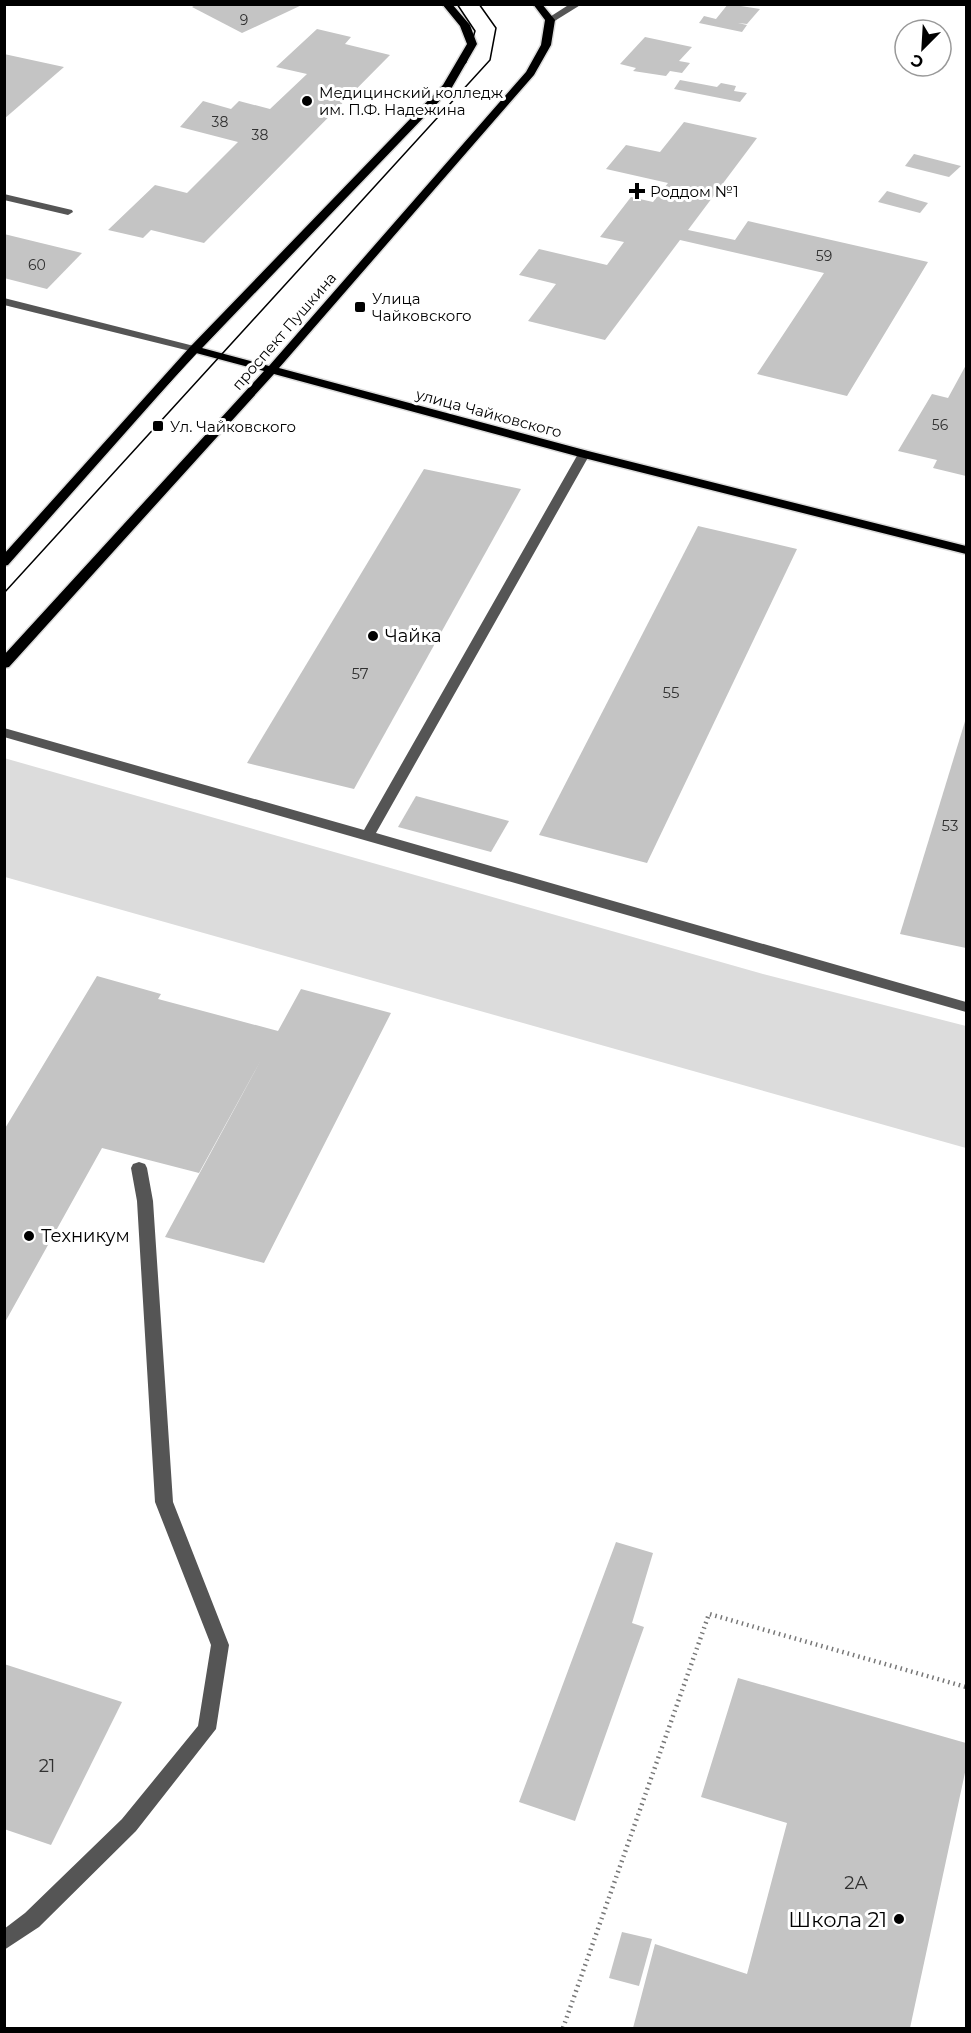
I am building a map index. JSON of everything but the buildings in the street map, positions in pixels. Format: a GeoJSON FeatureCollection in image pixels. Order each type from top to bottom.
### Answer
{"type":"FeatureCollection","features":[{"type":"Feature","properties":{"kind":"main road"},"geometry":{"type":"LineString","coordinates":[[4,562],[194,349],[447,87],[472,44],[465,25],[446,4]]}},
{"type":"Feature","properties":{"kind":"main road"},"geometry":{"type":"LineString","coordinates":[[537,4],[550,20]]}},
{"type":"Feature","properties":{"kind":"main road","name":"проспект Пушкина"},"geometry":{"type":"LineString","coordinates":[[4,664],[271,370],[530,73],[546,45],[550,20]]}},
{"type":"Feature","properties":{"kind":"main road","name":"улица Чайковского"},"geometry":{"type":"LineString","coordinates":[[194,349],[584,454],[966,549]]}},
{"type":"Feature","properties":{"kind":"street"},"geometry":{"type":"LineString","coordinates":[[550,20],[578,4]]}},
{"type":"Feature","properties":{"kind":"street"},"geometry":{"type":"LineString","coordinates":[[4,197],[68,212]]}},
{"type":"Feature","properties":{"kind":"street","name":"улица Чайковского"},"geometry":{"type":"LineString","coordinates":[[4,301],[194,349]]}},
{"type":"Feature","properties":{"kind":"street"},"geometry":{"type":"LineString","coordinates":[[368,835],[584,454]]}},
{"type":"Feature","properties":{"kind":"street"},"geometry":{"type":"LineString","coordinates":[[4,732],[966,1007]]}},
{"type":"Feature","properties":{"kind":"street"},"geometry":{"type":"LineString","coordinates":[[4,1941],[32,1920],[129,1825],[207,1729],[220,1645],[165,1502],[145,1201],[139,1168]]}},
{"type":"Feature","properties":{"kind":"path"},"geometry":{"type":"LineString","coordinates":[[563,2028],[709,1614],[966,1687]]}},
{"type":"Feature","properties":{"kind":"shaded area"},"geometry":{"type":"Polygon","coordinates":[[[4,758],[763,974],[966,1026],[966,1148],[5,877],[4,758]]]}},
{"type":"Feature","properties":{"kind":"tram line"},"geometry":{"type":"LineString","coordinates":[[4,560],[466,62],[475,31],[457,4]]}},
{"type":"Feature","properties":{"kind":"tram line"},"geometry":{"type":"LineString","coordinates":[[4,593],[490,60],[496,28],[479,4]]}},
{"type":"Feature","properties":{"kind":"place","name":"Медицинский колледж им. П.Ф. Надежина"},"geometry":{"type":"Point","coordinates":[307,101]}},
{"type":"Feature","properties":{"kind":"place","name":"Роддом №1"},"geometry":{"type":"Point","coordinates":[637,191]}},
{"type":"Feature","properties":{"kind":"place","name":"Улица Чайковского"},"geometry":{"type":"Point","coordinates":[360,307]}},
{"type":"Feature","properties":{"kind":"place","name":"Ул. Чайковского"},"geometry":{"type":"Point","coordinates":[158,426]}},
{"type":"Feature","properties":{"kind":"place","name":"Чайка"},"geometry":{"type":"Point","coordinates":[373,636]}},
{"type":"Feature","properties":{"kind":"place","name":"Техникум"},"geometry":{"type":"Point","coordinates":[29,1236]}},
{"type":"Feature","properties":{"kind":"place","name":"Школа 21"},"geometry":{"type":"Point","coordinates":[899,1919]}}]}
